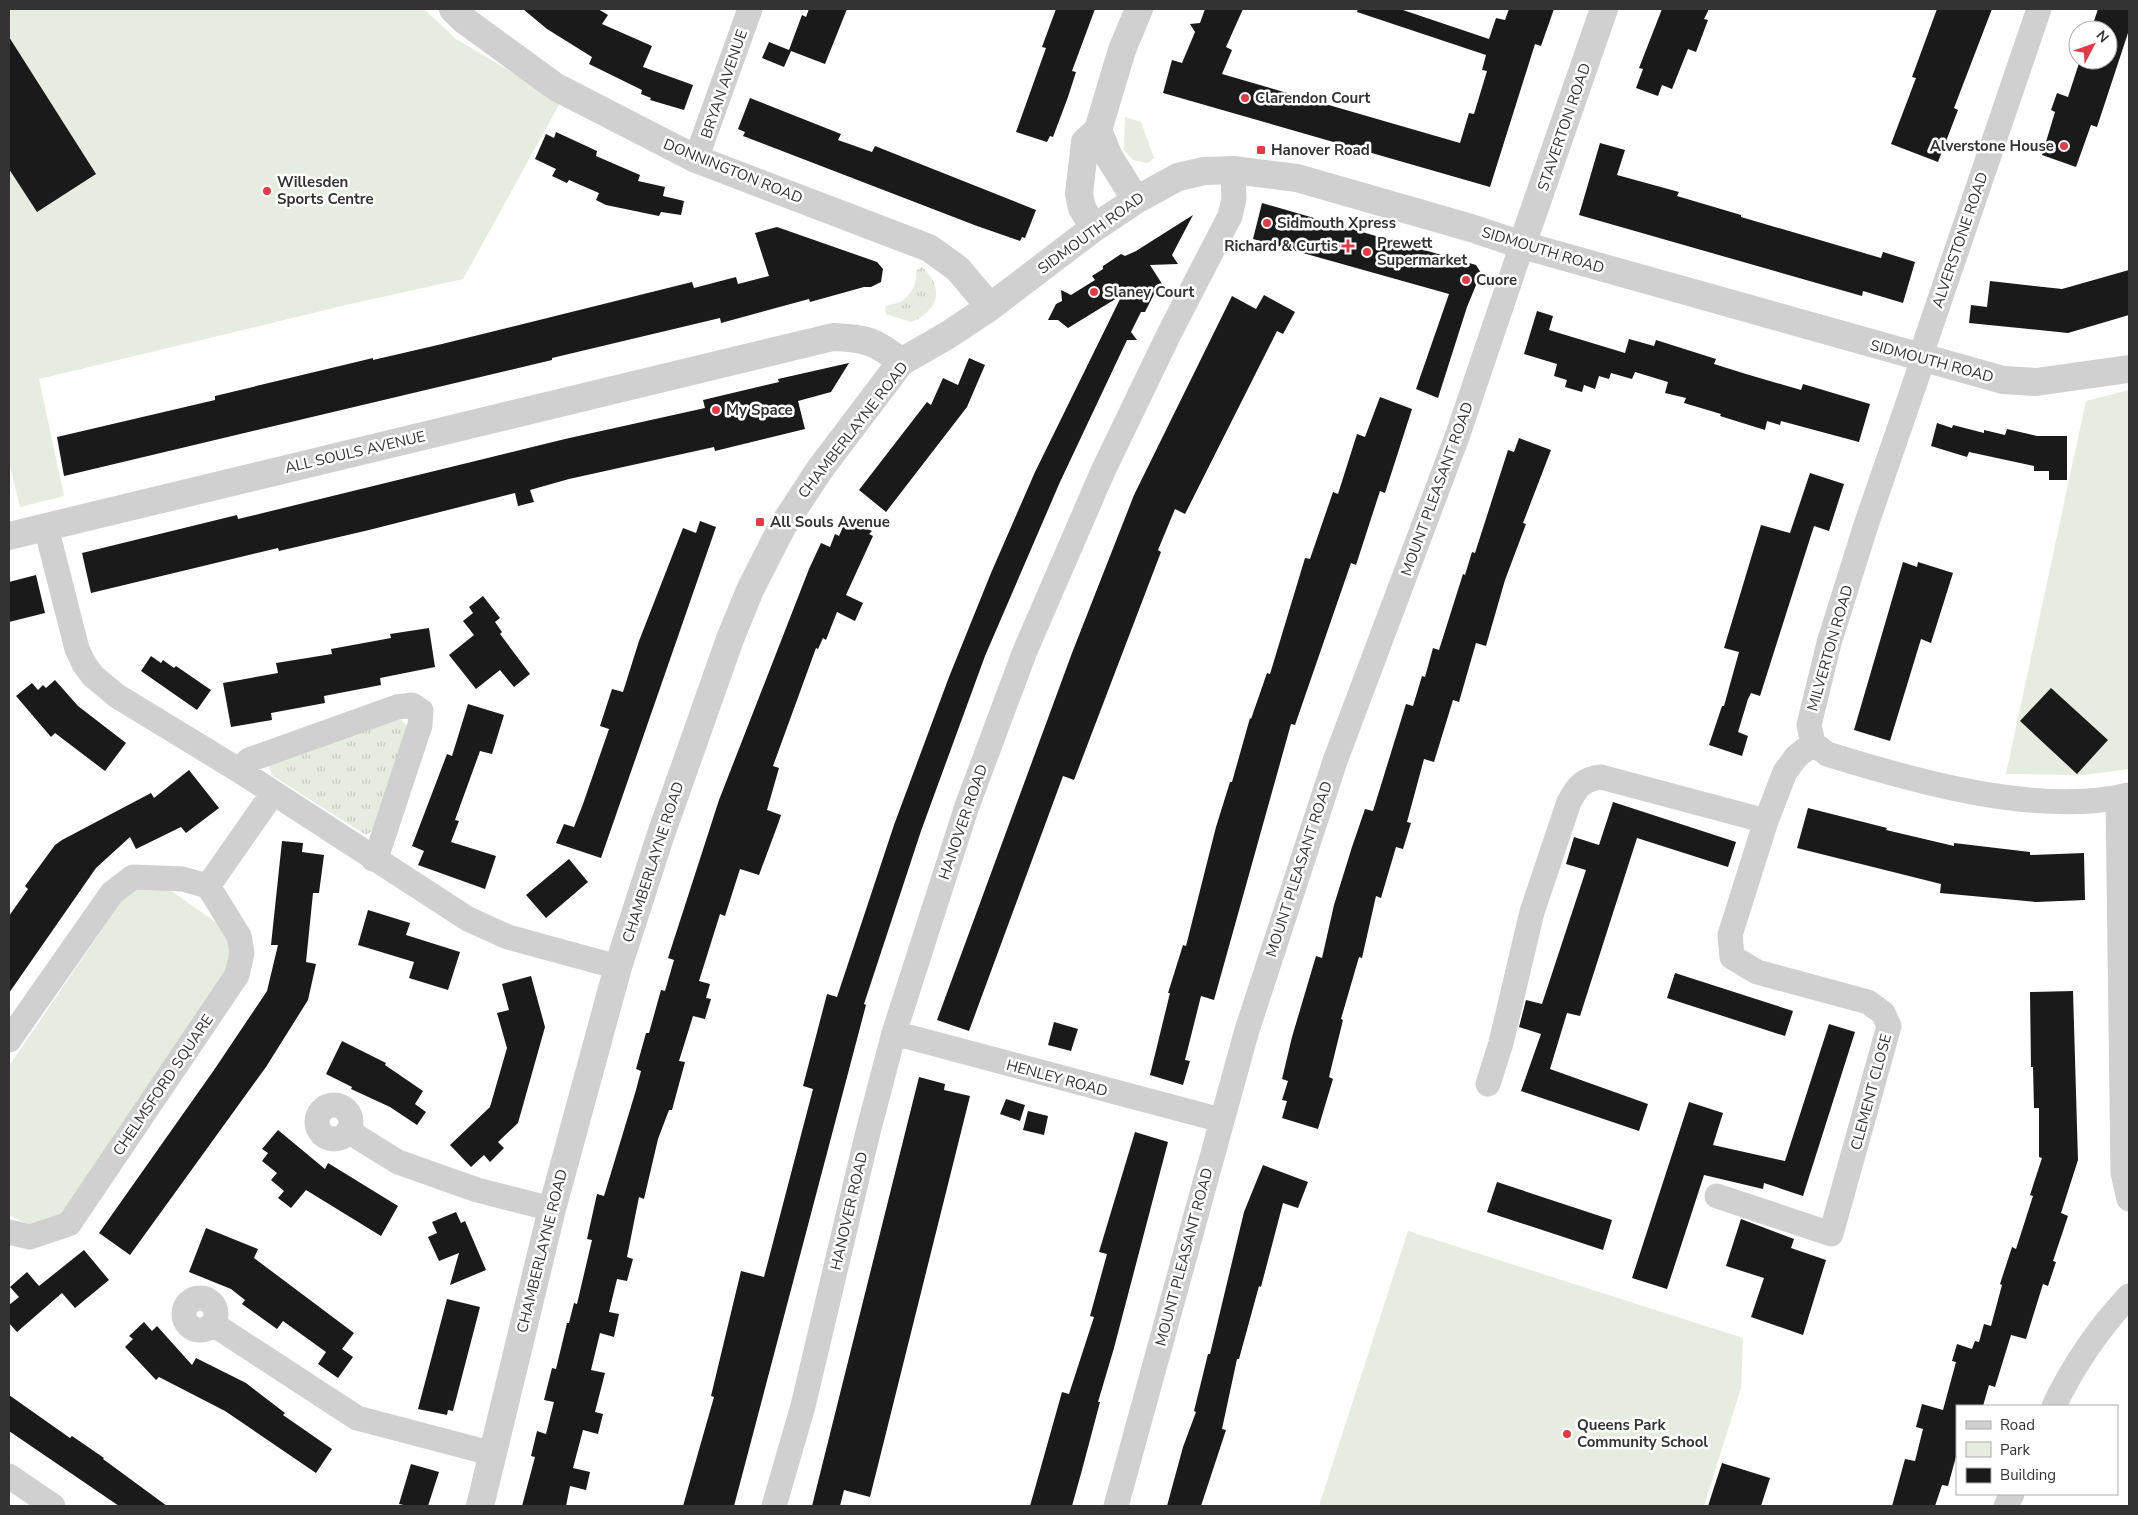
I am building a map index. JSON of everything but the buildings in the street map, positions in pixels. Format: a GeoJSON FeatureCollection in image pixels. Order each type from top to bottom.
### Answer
{"type":"FeatureCollection","features":[{"type":"Feature","properties":{"kind":"street","name":"DONNINGTON ROAD"},"geometry":{"type":"LineString","coordinates":[[453,9],[464,20],[556,87],[696,159],[929,248],[958,269],[990,307]]}},
{"type":"Feature","properties":{"kind":"street","name":"BRYAN AVENUE"},"geometry":{"type":"LineString","coordinates":[[696,159],[750,9]]}},
{"type":"Feature","properties":{"kind":"street"},"geometry":{"type":"LineString","coordinates":[[1094,228],[1082,208],[1079,194],[1085,142],[1098,130],[1122,50],[1140,9]]}},
{"type":"Feature","properties":{"kind":"street","name":"STAVERTON ROAD"},"geometry":{"type":"LineString","coordinates":[[1522,245],[1604,9]]}},
{"type":"Feature","properties":{"kind":"street","name":"ALVERSTONE ROAD"},"geometry":{"type":"LineString","coordinates":[[1922,359],[1925,343],[2039,9]]}},
{"type":"Feature","properties":{"kind":"street"},"geometry":{"type":"LineString","coordinates":[[1098,130],[1109,156],[1136,200]]}},
{"type":"Feature","properties":{"kind":"street"},"geometry":{"type":"LineString","coordinates":[[1082,163],[1109,156]]}},
{"type":"Feature","properties":{"kind":"street","name":"SIDMOUTH ROAD"},"geometry":{"type":"LineString","coordinates":[[990,307],[1094,228],[1136,200],[1178,177],[1204,172],[1234,170],[1297,178],[1471,228],[1522,245],[1922,359],[2003,380],[2036,382],[2129,369]]}},
{"type":"Feature","properties":{"kind":"street","name":"HANOVER ROAD"},"geometry":{"type":"LineString","coordinates":[[774,1506],[803,1406],[867,1136],[894,1033],[967,806],[1025,651],[1103,471],[1169,334],[1230,216],[1234,199],[1234,170]]}},
{"type":"Feature","properties":{"kind":"street","name":"MOUNT PLEASANT ROAD"},"geometry":{"type":"LineString","coordinates":[[1116,1506],[1247,1030],[1335,761],[1457,437],[1522,245]]}},
{"type":"Feature","properties":{"kind":"street","name":"CHAMBERLAYNE ROAD"},"geometry":{"type":"LineString","coordinates":[[480,1506],[552,1208],[618,967],[663,828],[730,639],[750,590],[782,527],[803,493],[901,362],[948,335],[990,307]]}},
{"type":"Feature","properties":{"kind":"street","name":"ALL SOULS AVENUE"},"geometry":{"type":"LineString","coordinates":[[9,536],[833,337],[862,338],[881,345],[901,362]]}},
{"type":"Feature","properties":{"kind":"street","name":"MILVERTON ROAD"},"geometry":{"type":"LineString","coordinates":[[1813,743],[1809,725],[1830,643],[1922,359]]}},
{"type":"Feature","properties":{"kind":"street"},"geometry":{"type":"LineString","coordinates":[[46,527],[77,650],[93,676],[117,696],[240,771],[468,920],[489,930],[618,967]]}},
{"type":"Feature","properties":{"kind":"street"},"geometry":{"type":"LineString","coordinates":[[240,771],[249,760],[397,707],[412,705],[421,711],[420,725],[379,849],[373,859]]}},
{"type":"Feature","properties":{"kind":"street"},"geometry":{"type":"LineString","coordinates":[[1813,743],[1827,754],[1845,760],[1930,782],[2010,797],[2081,802],[2124,797],[2123,1173],[2129,1199]]}},
{"type":"Feature","properties":{"kind":"street","name":"CLEMENT CLOSE"},"geometry":{"type":"LineString","coordinates":[[1717,1196],[1831,1234],[1889,1026],[1884,1013],[1868,1002],[1757,972],[1732,956],[1730,936],[1766,821],[1785,772],[1796,757],[1813,743]]}},
{"type":"Feature","properties":{"kind":"street"},"geometry":{"type":"LineString","coordinates":[[1488,1084],[1501,1043],[1532,912],[1569,802],[1578,786],[1589,778],[1601,777],[1766,821]]}},
{"type":"Feature","properties":{"kind":"street"},"geometry":{"type":"LineString","coordinates":[[9,1040],[112,893],[133,877],[182,878],[208,886],[273,793]]}},
{"type":"Feature","properties":{"kind":"street","name":"CHELMSFORD SQUARE"},"geometry":{"type":"LineString","coordinates":[[9,1232],[30,1237],[68,1224],[237,975],[242,953],[239,936],[208,886]]}},
{"type":"Feature","properties":{"kind":"street","name":"HENLEY ROAD"},"geometry":{"type":"LineString","coordinates":[[894,1033],[1221,1120]]}},
{"type":"Feature","properties":{"kind":"street"},"geometry":{"type":"LineString","coordinates":[[348,1131],[398,1162],[477,1190],[552,1208]]}},
{"type":"Feature","properties":{"kind":"street"},"geometry":{"type":"LineString","coordinates":[[2054,1405],[2067,1379],[2106,1321],[2129,1296]]}},
{"type":"Feature","properties":{"kind":"street"},"geometry":{"type":"LineString","coordinates":[[213,1324],[357,1418],[494,1454]]}},
{"type":"Feature","properties":{"kind":"street"},"geometry":{"type":"LineString","coordinates":[[9,1476],[53,1506]]}},
{"type":"Feature","properties":{"kind":"green space","name":"Willesden Sports Centre"},"geometry":{"type":"Polygon","coordinates":[[[9,9],[424,9],[456,39],[561,101],[463,279],[346,305],[39,379],[64,496],[20,507],[9,462],[9,9]]]}},
{"type":"Feature","properties":{"kind":"green space"},"geometry":{"type":"Polygon","coordinates":[[[1125,117],[1141,122],[1154,158],[1148,163],[1133,160],[1124,150],[1125,117]]]}},
{"type":"Feature","properties":{"kind":"green space"},"geometry":{"type":"Polygon","coordinates":[[[922,267],[934,283],[936,298],[933,305],[928,311],[911,322],[886,314],[885,307],[900,302],[910,293],[915,284],[916,271],[922,267]]]}},
{"type":"Feature","properties":{"kind":"green space"},"geometry":{"type":"Polygon","coordinates":[[[2129,390],[2129,769],[2084,775],[2006,774],[2086,401],[2129,390]]]}},
{"type":"Feature","properties":{"kind":"green space"},"geometry":{"type":"Polygon","coordinates":[[[393,719],[400,719],[406,725],[407,733],[374,830],[366,835],[273,776],[269,768],[272,761],[393,719]]]}},
{"type":"Feature","properties":{"kind":"green space"},"geometry":{"type":"Polygon","coordinates":[[[148,885],[170,890],[221,926],[233,946],[232,969],[60,1215],[40,1223],[29,1224],[23,1222],[9,1215],[9,1066],[120,903],[132,890],[148,885]]]}},
{"type":"Feature","properties":{"kind":"green space","name":"Queens Park Community School"},"geometry":{"type":"Polygon","coordinates":[[[1408,1231],[1743,1338],[1741,1388],[1704,1506],[1319,1506],[1408,1231]]]}},
{"type":"Feature","properties":{"kind":"place","name":"Clarendon Court"},"geometry":{"type":"Point","coordinates":[1245,98]}},
{"type":"Feature","properties":{"kind":"place","name":"Alverstone House"},"geometry":{"type":"Point","coordinates":[2064,146]}},
{"type":"Feature","properties":{"kind":"place","name":"Hanover Road"},"geometry":{"type":"Point","coordinates":[1261,150]}},
{"type":"Feature","properties":{"kind":"place","name":"Willesden Sports Centre"},"geometry":{"type":"Point","coordinates":[267,191]}},
{"type":"Feature","properties":{"kind":"place","name":"Sidmouth Xpress"},"geometry":{"type":"Point","coordinates":[1267,223]}},
{"type":"Feature","properties":{"kind":"place","name":"Richard & Curtis"},"geometry":{"type":"Point","coordinates":[1348,246]}},
{"type":"Feature","properties":{"kind":"place","name":"Prewett Supermarket"},"geometry":{"type":"Point","coordinates":[1367,252]}},
{"type":"Feature","properties":{"kind":"place","name":"Cuore"},"geometry":{"type":"Point","coordinates":[1466,280]}},
{"type":"Feature","properties":{"kind":"place","name":"Slaney Court"},"geometry":{"type":"Point","coordinates":[1094,292]}},
{"type":"Feature","properties":{"kind":"place","name":"My Space"},"geometry":{"type":"Point","coordinates":[716,410]}},
{"type":"Feature","properties":{"kind":"place","name":"All Souls Avenue"},"geometry":{"type":"Point","coordinates":[760,522]}},
{"type":"Feature","properties":{"kind":"place","name":"Queens Park Community School"},"geometry":{"type":"Point","coordinates":[1567,1434]}}]}
